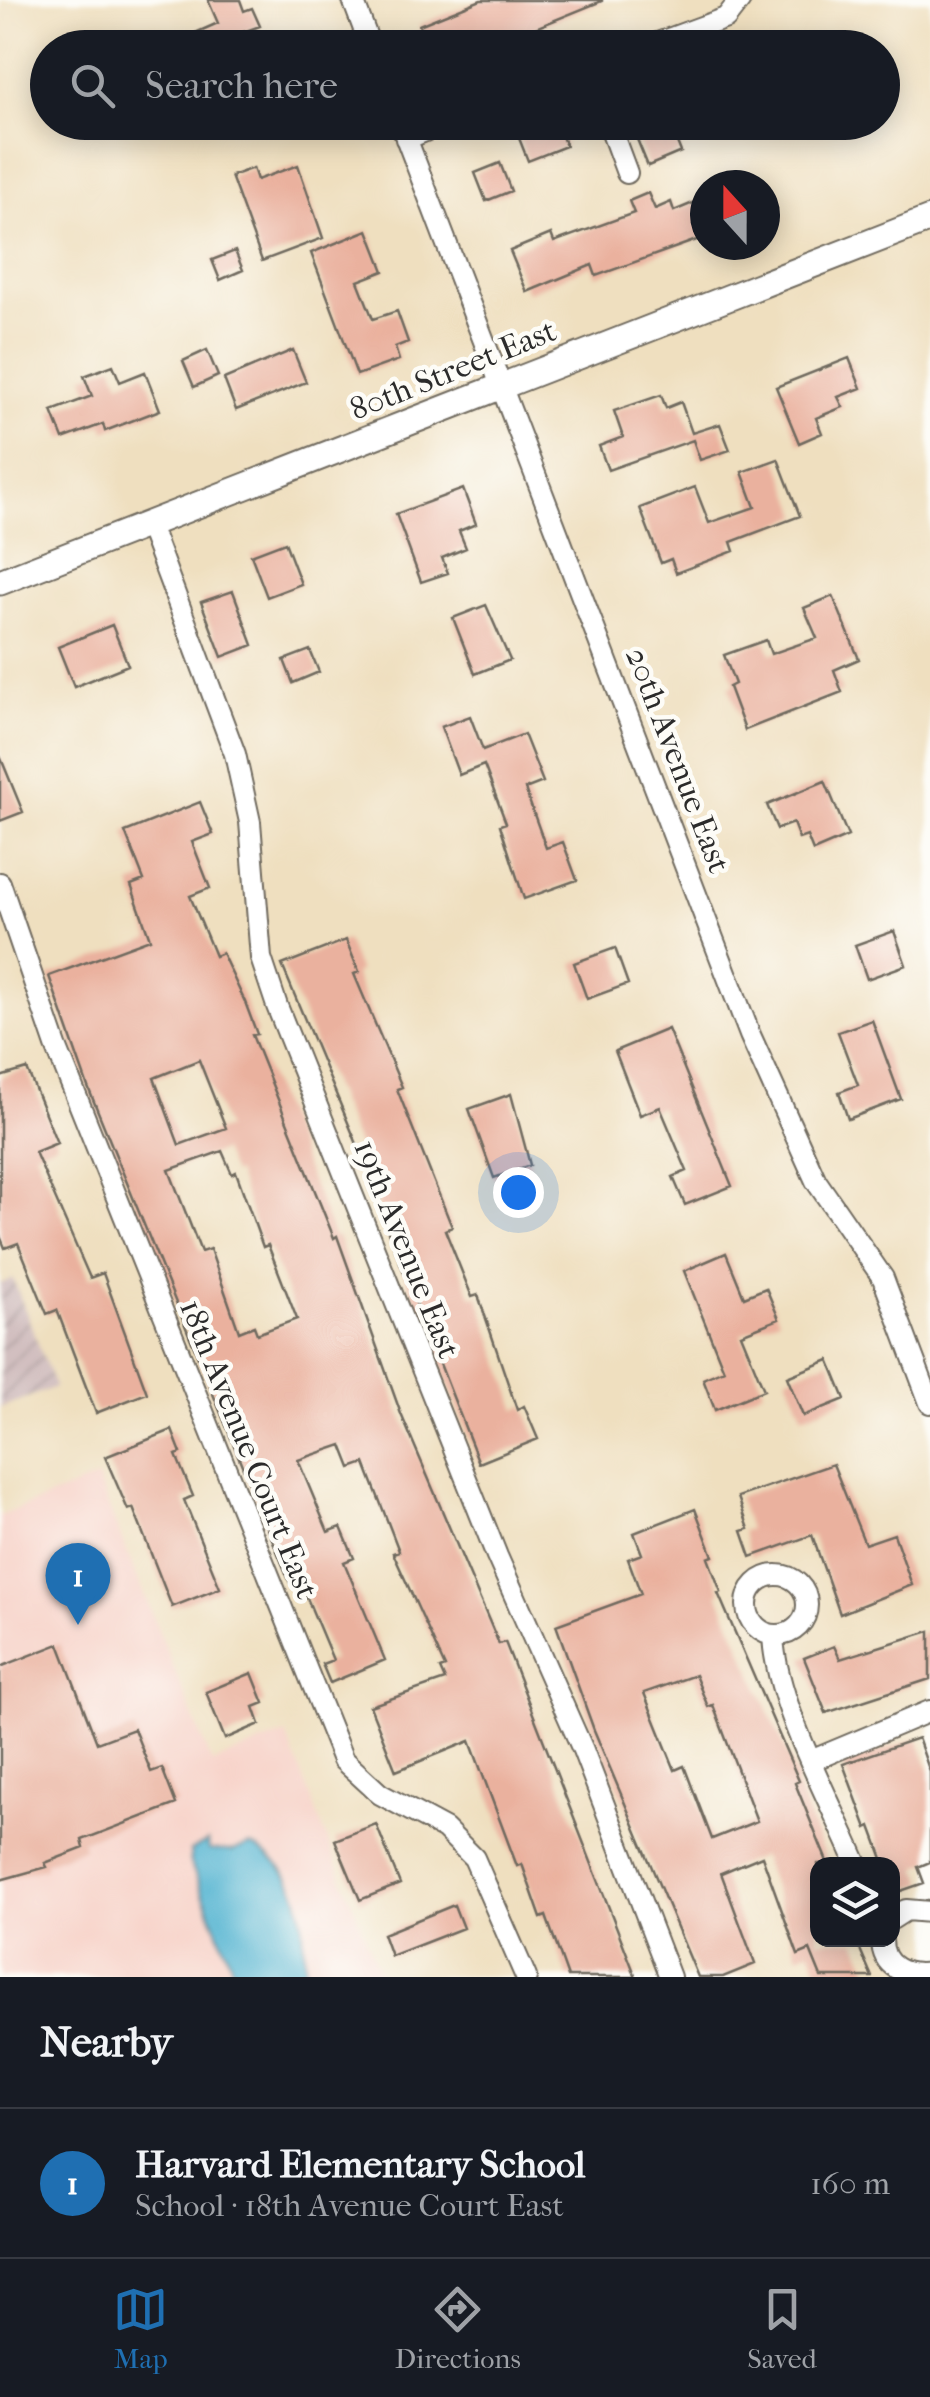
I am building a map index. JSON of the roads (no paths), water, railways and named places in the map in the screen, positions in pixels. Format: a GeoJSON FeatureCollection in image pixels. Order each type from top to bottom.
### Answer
{"type":"FeatureCollection","features":[{"type":"Feature","properties":{"kind":"street"},"geometry":{"type":"LineString","coordinates":[[353,0],[364,30]]}},
{"type":"Feature","properties":{"kind":"street"},"geometry":{"type":"LineString","coordinates":[[693,30],[726,18],[740,0]]}},
{"type":"Feature","properties":{"kind":"street","name":"20th Avenue East"},"geometry":{"type":"LineString","coordinates":[[407,140],[750,1035],[816,1181],[883,1278],[930,1403]]}},
{"type":"Feature","properties":{"kind":"street"},"geometry":{"type":"LineString","coordinates":[[615,140],[628,172]]}},
{"type":"Feature","properties":{"kind":"street","name":"80th Street East"},"geometry":{"type":"LineString","coordinates":[[0,582],[930,219]]}},
{"type":"Feature","properties":{"kind":"street","name":"19th Avenue East"},"geometry":{"type":"LineString","coordinates":[[149,525],[235,754],[250,822],[261,958],[278,1006],[497,1556],[582,1750],[670,1977]]}},
{"type":"Feature","properties":{"kind":"street","name":"18th Avenue Court East"},"geometry":{"type":"LineString","coordinates":[[0,883],[70,1083],[343,1760],[380,1794],[445,1829],[474,1858],[526,1977]]}},
{"type":"Feature","properties":{"kind":"street"},"geometry":{"type":"LineString","coordinates":[[773,1636],[774,1660],[854,1857]]}},
{"type":"Feature","properties":{"kind":"street"},"geometry":{"type":"LineString","coordinates":[[813,1760],[930,1711]]}},
{"type":"Feature","properties":{"kind":"street"},"geometry":{"type":"LineString","coordinates":[[900,1913],[906,1910],[930,1912]]}},
{"type":"Feature","properties":{"kind":"street"},"geometry":{"type":"LineString","coordinates":[[885,1947],[893,1968],[914,1976],[930,1973]]}},
{"type":"Feature","properties":{"kind":"water"},"geometry":{"type":"Polygon","coordinates":[[[208,1841],[209,1850],[232,1851],[251,1845],[283,1870],[299,1901],[305,1977],[236,1977],[191,1864],[190,1851],[208,1841]]]}},
{"type":"Feature","properties":{"kind":"place","name":"Harvard Elementary School"},"geometry":{"type":"Point","coordinates":[78,1625]}}]}
